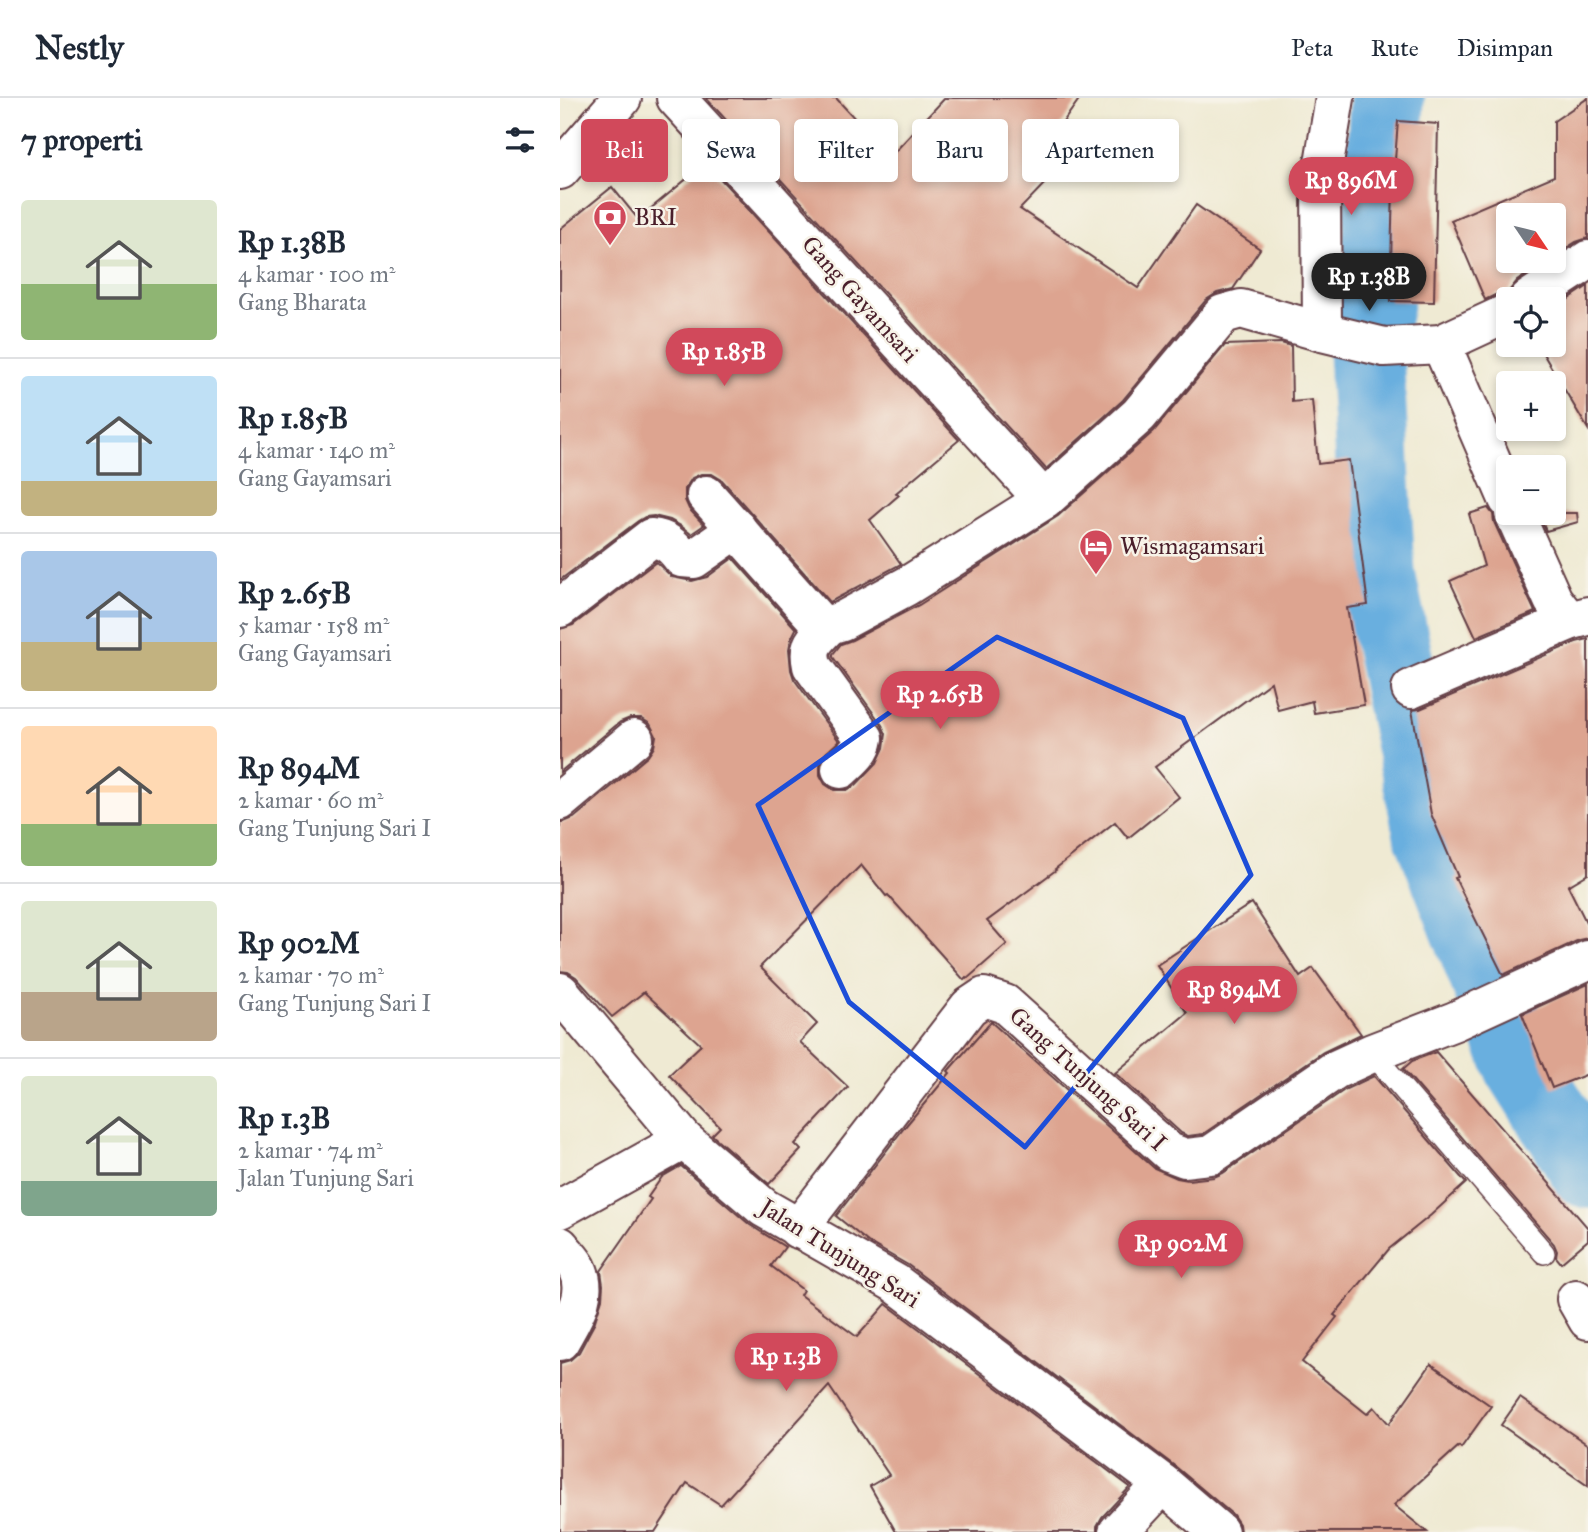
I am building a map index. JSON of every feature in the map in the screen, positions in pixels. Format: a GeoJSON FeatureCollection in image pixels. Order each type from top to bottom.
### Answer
{"type":"FeatureCollection","features":[{"type":"Feature","properties":{"kind":"street"},"geometry":{"type":"LineString","coordinates":[[560,170],[621,98]]}},
{"type":"Feature","properties":{"kind":"street","name":"Gang Gayamsari"},"geometry":{"type":"LineString","coordinates":[[676,98],[1044,500]]}},
{"type":"Feature","properties":{"kind":"street"},"geometry":{"type":"LineString","coordinates":[[1331,335],[1321,181],[1335,98]]}},
{"type":"Feature","properties":{"kind":"street"},"geometry":{"type":"LineString","coordinates":[[1547,287],[1588,260]]}},
{"type":"Feature","properties":{"kind":"street"},"geometry":{"type":"LineString","coordinates":[[841,769],[858,752],[864,738],[812,666],[809,653],[813,644],[829,625],[842,621],[907,586],[1044,500],[1139,415],[1223,314],[1241,309],[1384,347],[1441,344],[1496,319]]}},
{"type":"Feature","properties":{"kind":"street"},"geometry":{"type":"LineString","coordinates":[[1441,344],[1496,471]]}},
{"type":"Feature","properties":{"kind":"street"},"geometry":{"type":"LineString","coordinates":[[706,495],[818,621],[829,625]]}},
{"type":"Feature","properties":{"kind":"street"},"geometry":{"type":"LineString","coordinates":[[1519,525],[1553,600],[1578,618]]}},
{"type":"Feature","properties":{"kind":"street"},"geometry":{"type":"LineString","coordinates":[[560,608],[651,538],[660,539],[674,547],[682,558],[694,559],[737,529]]}},
{"type":"Feature","properties":{"kind":"street"},"geometry":{"type":"LineString","coordinates":[[1411,689],[1578,618]]}},
{"type":"Feature","properties":{"kind":"street"},"geometry":{"type":"LineString","coordinates":[[560,801],[634,739]]}},
{"type":"Feature","properties":{"kind":"street","name":"Gang Tunjung Sari I"},"geometry":{"type":"LineString","coordinates":[[798,1229],[969,1007],[984,997],[1005,1004],[1168,1152],[1185,1158],[1210,1155],[1335,1070],[1455,1021],[1588,960]]}},
{"type":"Feature","properties":{"kind":"street","name":"Jalan Tunjung Sari"},"geometry":{"type":"LineString","coordinates":[[560,992],[684,1140],[764,1209],[895,1283],[1163,1484],[1219,1532]]}},
{"type":"Feature","properties":{"kind":"street"},"geometry":{"type":"LineString","coordinates":[[560,1209],[684,1140]]}},
{"type":"Feature","properties":{"kind":"street"},"geometry":{"type":"LineString","coordinates":[[560,1246],[577,1268],[581,1283],[580,1304],[560,1341]]}},
{"type":"Feature","properties":{"kind":"street"},"geometry":{"type":"LineString","coordinates":[[1118,1532],[1163,1484]]}},
{"type":"Feature","properties":{"kind":"lane"},"geometry":{"type":"LineString","coordinates":[[1372,1053],[1544,1252]]}},
{"type":"Feature","properties":{"kind":"highlighted area"},"geometry":{"type":"Polygon","coordinates":[[[997,637],[1183,718],[1251,875],[1025,1147],[849,1002],[758,805],[997,637]]]}},
{"type":"Feature","properties":{"kind":"building"},"geometry":{"type":"Polygon","coordinates":[[[706,98],[836,98],[855,119],[794,119],[794,182],[898,182],[898,148],[912,133],[912,182],[1008,182],[1008,119],[925,119],[945,98],[1080,98],[1065,119],[1022,119],[1022,182],[1046,182],[1020,209],[1138,288],[1196,205],[1260,249],[1233,289],[1217,293],[1206,300],[1123,400],[1046,469],[780,179],[780,119],[725,119],[706,98]]]}},
{"type":"Feature","properties":{"kind":"building"},"geometry":{"type":"Polygon","coordinates":[[[1588,98],[1588,238],[1566,248],[1566,203],[1496,203],[1496,273],[1529,273],[1512,287],[1496,287],[1496,294],[1485,300],[1451,220],[1554,176],[1554,121],[1588,98]]]}},
{"type":"Feature","properties":{"kind":"building"},"geometry":{"type":"Polygon","coordinates":[[[1398,121],[1438,124],[1434,302],[1390,301],[1393,186],[1398,121]]]}},
{"type":"Feature","properties":{"kind":"building"},"geometry":{"type":"Polygon","coordinates":[[[683,182],[723,182],[959,440],[896,493],[899,495],[870,520],[901,564],[830,602],[722,480],[712,474],[701,474],[692,478],[685,489],[685,500],[689,509],[704,525],[691,534],[670,520],[645,517],[560,580],[560,229],[612,187],[638,219],[683,182]]]}},
{"type":"Feature","properties":{"kind":"building"},"geometry":{"type":"Polygon","coordinates":[[[1588,286],[1588,429],[1566,392],[1566,371],[1553,371],[1545,357],[1566,357],[1566,301],[1588,286]]]}},
{"type":"Feature","properties":{"kind":"building"},"geometry":{"type":"Polygon","coordinates":[[[1281,343],[1291,346],[1292,402],[1312,400],[1318,464],[1349,460],[1368,605],[1347,608],[1364,705],[1314,713],[1312,701],[1278,710],[1271,682],[1155,767],[1179,797],[1128,838],[1115,822],[987,921],[1007,944],[964,980],[861,865],[760,967],[817,1024],[800,1042],[848,1087],[795,1144],[801,1150],[769,1184],[712,1135],[720,1127],[669,1075],[701,1045],[644,992],[612,1017],[576,977],[560,971],[560,822],[574,818],[648,756],[654,747],[656,736],[650,724],[641,718],[630,718],[620,722],[560,772],[560,629],[573,625],[656,562],[672,577],[692,581],[707,577],[733,558],[796,629],[789,649],[794,679],[839,741],[820,762],[820,775],[825,784],[834,790],[847,790],[856,785],[877,763],[884,748],[886,734],[833,657],[841,644],[919,605],[1058,516],[1154,431],[1225,345],[1281,343]]]}},
{"type":"Feature","properties":{"kind":"building"},"geometry":{"type":"Polygon","coordinates":[[[1488,508],[1535,612],[1476,637],[1450,581],[1484,566],[1469,514],[1488,508]]]}},
{"type":"Feature","properties":{"kind":"building"},"geometry":{"type":"Polygon","coordinates":[[[1566,513],[1577,513],[1578,522],[1546,531],[1543,525],[1566,525],[1566,513]]]}},
{"type":"Feature","properties":{"kind":"building"},"geometry":{"type":"Polygon","coordinates":[[[1588,639],[1588,874],[1568,886],[1588,926],[1588,938],[1503,975],[1455,878],[1458,877],[1431,814],[1412,710],[1588,639]]]}},
{"type":"Feature","properties":{"kind":"building"},"geometry":{"type":"Polygon","coordinates":[[[1252,903],[1300,977],[1313,968],[1361,1034],[1323,1052],[1203,1134],[1188,1136],[1181,1133],[1115,1073],[1187,1013],[1157,965],[1252,903]]]}},
{"type":"Feature","properties":{"kind":"building"},"geometry":{"type":"Polygon","coordinates":[[[1588,984],[1588,1074],[1552,1088],[1522,1014],[1588,984]]]}},
{"type":"Feature","properties":{"kind":"building"},"geometry":{"type":"Polygon","coordinates":[[[991,1022],[1154,1168],[1177,1178],[1188,1180],[1214,1177],[1223,1173],[1346,1089],[1374,1076],[1466,1183],[1389,1249],[1334,1315],[1337,1317],[1302,1362],[1367,1414],[1374,1407],[1389,1424],[1431,1364],[1491,1406],[1461,1448],[1459,1446],[1394,1505],[1427,1532],[1240,1532],[1239,1524],[1233,1515],[1176,1467],[908,1265],[868,1242],[836,1216],[950,1073],[948,1071],[991,1022]]]}},
{"type":"Feature","properties":{"kind":"building"},"geometry":{"type":"Polygon","coordinates":[[[1436,1052],[1588,1228],[1588,1240],[1561,1263],[1556,1257],[1554,1244],[1403,1069],[1412,1061],[1436,1052]]]}},
{"type":"Feature","properties":{"kind":"building"},"geometry":{"type":"Polygon","coordinates":[[[681,1166],[750,1225],[785,1247],[771,1266],[803,1290],[800,1295],[857,1337],[886,1304],[1130,1487],[1102,1517],[1097,1532],[896,1532],[870,1486],[889,1475],[829,1386],[721,1505],[687,1483],[655,1532],[560,1532],[560,1363],[570,1360],[579,1352],[594,1324],[602,1299],[601,1271],[651,1199],[648,1197],[662,1177],[681,1166]]]}},
{"type":"Feature","properties":{"kind":"building"},"geometry":{"type":"Polygon","coordinates":[[[1520,1398],[1588,1445],[1588,1486],[1501,1425],[1520,1398]]]}},
{"type":"Feature","properties":{"kind":"waterway"},"geometry":{"type":"LineString","coordinates":[[1387,98],[1378,293],[1366,352],[1378,574],[1431,833],[1521,1065],[1588,1171]]}},
{"type":"Feature","properties":{"kind":"place","name":"BRI"},"geometry":{"type":"Point","coordinates":[610,247]}},
{"type":"Feature","properties":{"kind":"place","name":"Wismagamsari"},"geometry":{"type":"Point","coordinates":[1096,576]}}]}
